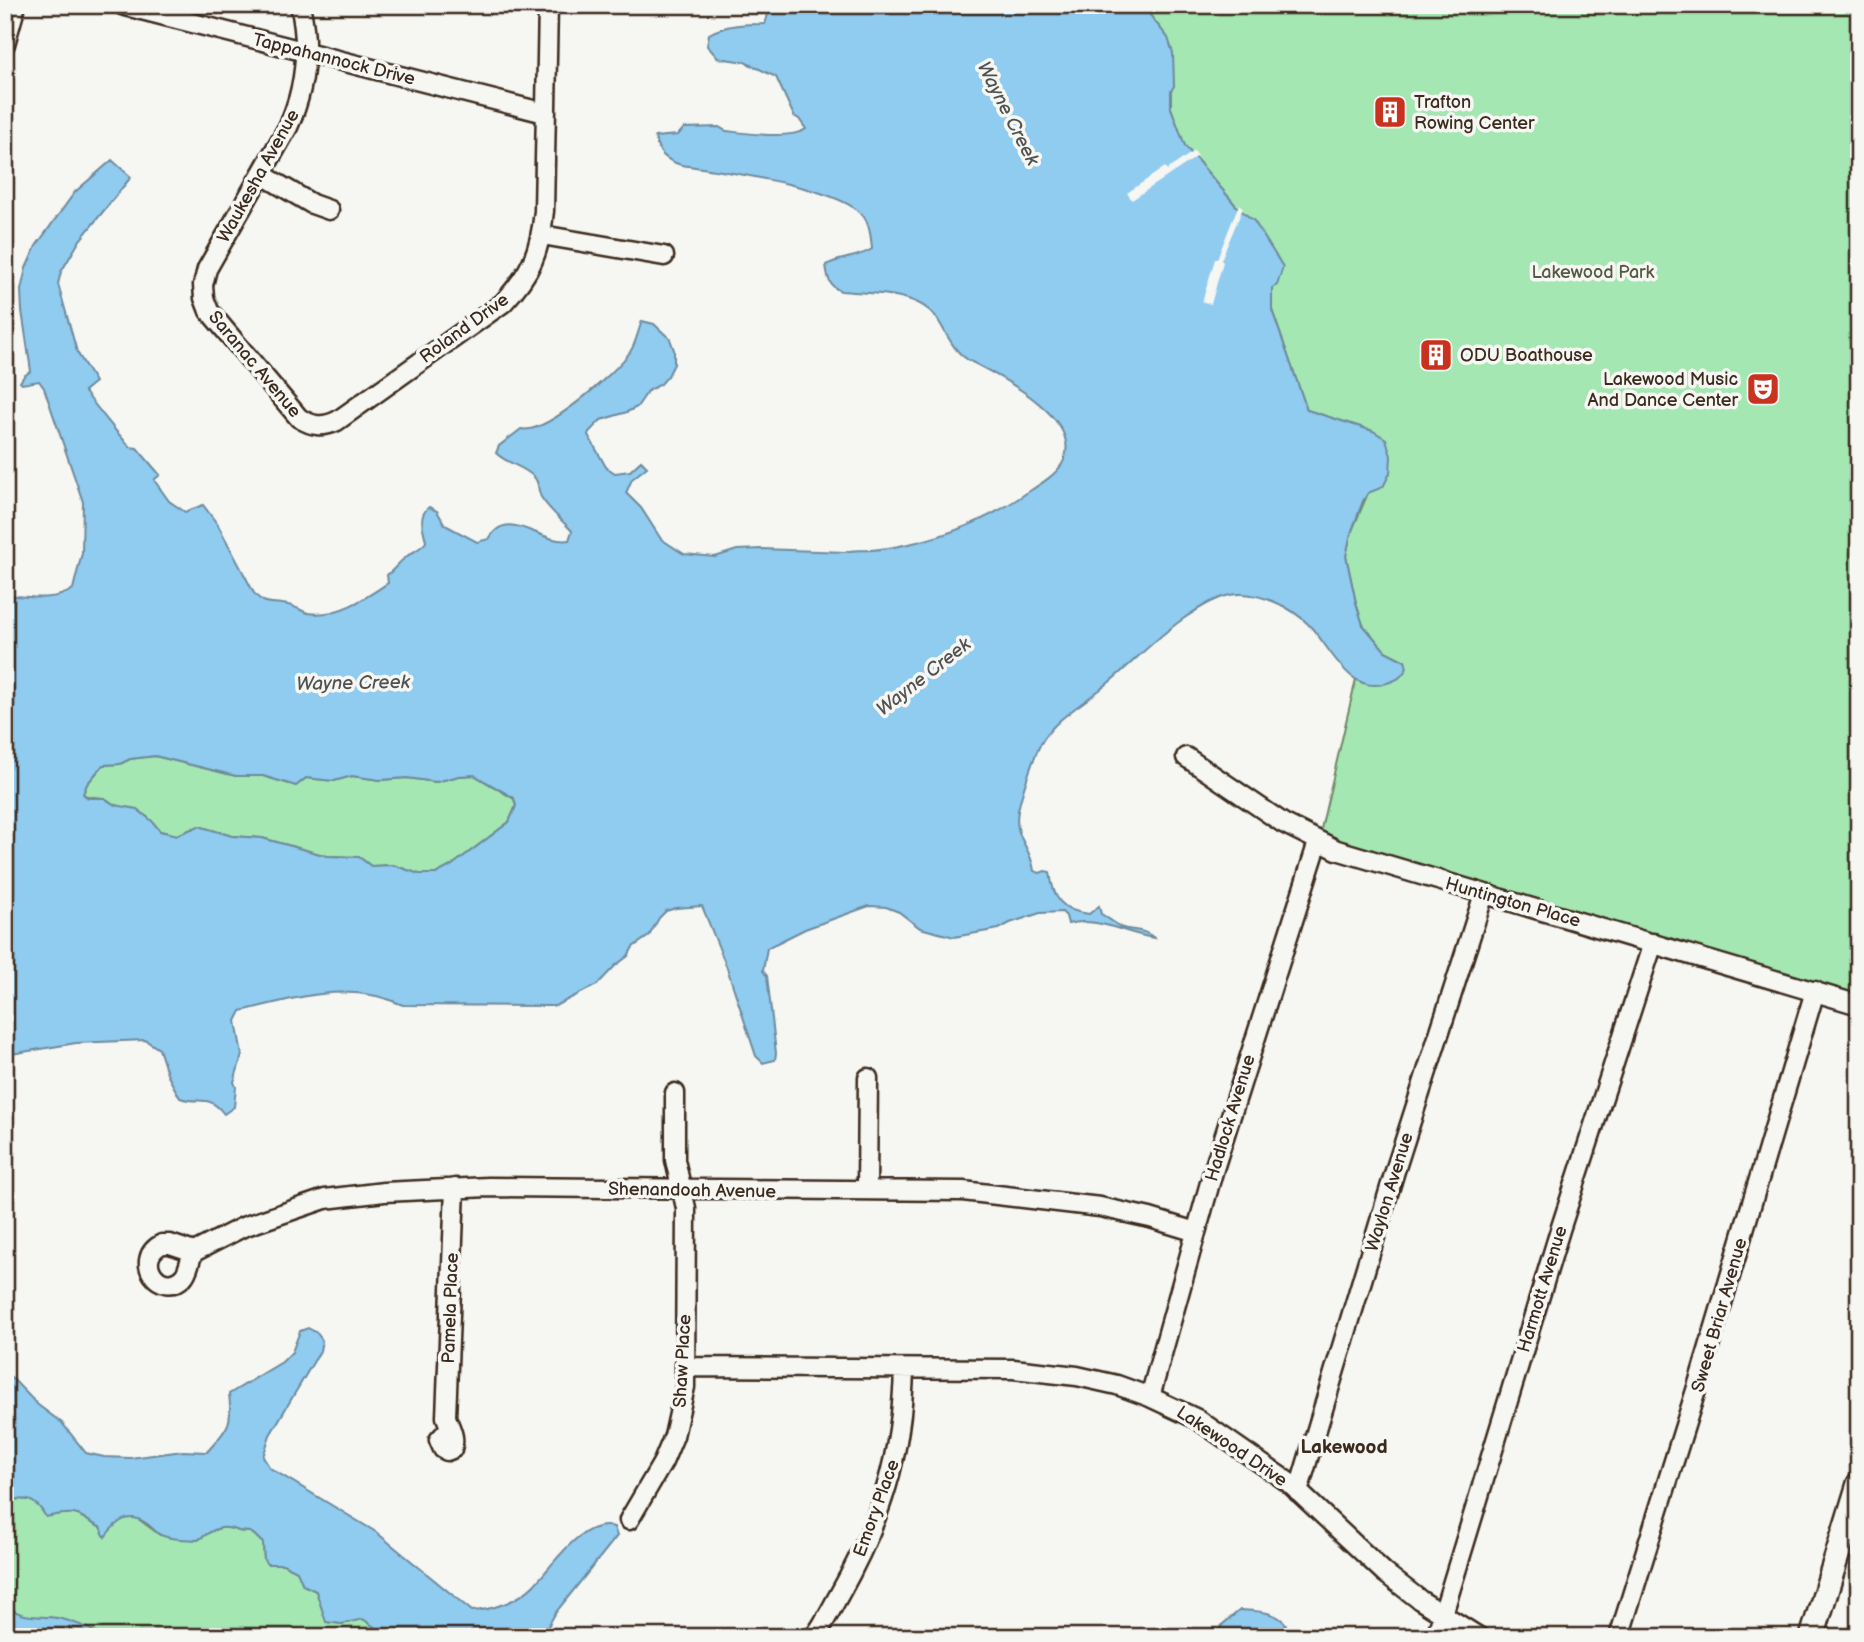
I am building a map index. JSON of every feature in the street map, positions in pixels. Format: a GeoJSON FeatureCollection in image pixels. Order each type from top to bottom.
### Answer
{"type":"FeatureCollection","features":[{"type":"Feature","properties":{"kind":"street"},"geometry":{"type":"LineString","coordinates":[[5,44],[16,5]]}},
{"type":"Feature","properties":{"kind":"street","name":"Tappahannock Drive"},"geometry":{"type":"LineString","coordinates":[[122,5],[545,113]]}},
{"type":"Feature","properties":{"kind":"street","name":"Waukesha Avenue"},"geometry":{"type":"LineString","coordinates":[[205,302],[203,285],[207,269],[298,106],[306,52],[305,27],[300,5]]}},
{"type":"Feature","properties":{"kind":"street","name":"Roland Drive"},"geometry":{"type":"LineString","coordinates":[[308,424],[319,426],[337,421],[503,303],[531,268],[541,235],[544,211],[548,5]]}},
{"type":"Feature","properties":{"kind":"street"},"geometry":{"type":"LineString","coordinates":[[261,174],[312,204],[329,210]]}},
{"type":"Feature","properties":{"kind":"street"},"geometry":{"type":"LineString","coordinates":[[541,235],[664,256]]}},
{"type":"Feature","properties":{"kind":"street","name":"Saranac Avenue"},"geometry":{"type":"LineString","coordinates":[[205,302],[213,318],[299,418],[308,424]]}},
{"type":"Feature","properties":{"kind":"street","name":"Huntington Place"},"geometry":{"type":"LineString","coordinates":[[1186,757],[1273,817],[1337,850],[1859,1005]]}},
{"type":"Feature","properties":{"kind":"street","name":"Hadlock Avenue"},"geometry":{"type":"LineString","coordinates":[[1150,1397],[1258,1026],[1318,842]]}},
{"type":"Feature","properties":{"kind":"street","name":"Waylon Avenue"},"geometry":{"type":"LineString","coordinates":[[1298,1492],[1402,1146],[1484,894]]}},
{"type":"Feature","properties":{"kind":"street","name":"Harmott Avenue"},"geometry":{"type":"LineString","coordinates":[[1436,1637],[1560,1230],[1653,943]]}},
{"type":"Feature","properties":{"kind":"street","name":"Sweet Briar Avenue"},"geometry":{"type":"LineString","coordinates":[[1619,1637],[1698,1384],[1815,991]]}},
{"type":"Feature","properties":{"kind":"street"},"geometry":{"type":"LineString","coordinates":[[867,1190],[868,1078]]}},
{"type":"Feature","properties":{"kind":"street","name":"Shaw Place"},"geometry":{"type":"LineString","coordinates":[[629,1520],[663,1462],[681,1409],[685,1367],[686,1208],[675,1160],[675,1093]]}},
{"type":"Feature","properties":{"kind":"street","name":"Shenandoah Avenue"},"geometry":{"type":"LineString","coordinates":[[194,1252],[243,1227],[325,1199],[455,1188],[963,1191],[1070,1202],[1125,1212],[1196,1232]]}},
{"type":"Feature","properties":{"kind":"street","name":"Pamela Place"},"geometry":{"type":"LineString","coordinates":[[450,1428],[446,1417],[455,1188]]}},
{"type":"Feature","properties":{"kind":"street","name":"Lakewood Drive"},"geometry":{"type":"LineString","coordinates":[[685,1367],[1013,1369],[1045,1371],[1117,1385],[1197,1419],[1288,1482],[1385,1573],[1442,1615],[1479,1637]]}},
{"type":"Feature","properties":{"kind":"street","name":"Emory Place"},"geometry":{"type":"LineString","coordinates":[[814,1637],[854,1567],[880,1508],[900,1436],[904,1369]]}},
{"type":"Feature","properties":{"kind":"street"},"geometry":{"type":"LineString","coordinates":[[1812,1637],[1859,1484]]}},
{"type":"Feature","properties":{"kind":"green space","name":"Lakewood Park"},"geometry":{"type":"Polygon","coordinates":[[[1149,5],[1859,5],[1859,1006],[1318,842],[1356,679],[1363,683],[1405,661],[1385,651],[1363,625],[1346,556],[1351,533],[1368,493],[1373,431],[1307,410],[1272,310],[1272,288],[1238,208],[1185,146],[1171,108],[1168,38],[1150,15],[1149,5]]]}},
{"type":"Feature","properties":{"kind":"green space"},"geometry":{"type":"Polygon","coordinates":[[[155,756],[236,776],[263,776],[296,786],[306,778],[334,781],[352,776],[436,782],[474,775],[514,799],[516,806],[509,822],[451,866],[436,874],[419,874],[393,865],[371,866],[359,857],[327,856],[262,838],[232,836],[199,826],[177,835],[160,831],[141,813],[115,805],[106,799],[83,794],[87,784],[103,765],[155,756]]]}},
{"type":"Feature","properties":{"kind":"green space"},"geometry":{"type":"Polygon","coordinates":[[[5,1500],[29,1500],[38,1505],[46,1516],[74,1514],[100,1527],[125,1518],[137,1518],[160,1535],[198,1540],[213,1530],[222,1528],[250,1532],[263,1543],[264,1560],[298,1571],[303,1585],[316,1591],[327,1622],[342,1624],[363,1619],[389,1637],[102,1637],[58,1618],[25,1616],[11,1610],[5,1602],[5,1500]]]}},
{"type":"Feature","properties":{"kind":"water","name":"Wayne Creek"},"geometry":{"type":"Polygon","coordinates":[[[766,5],[1149,5],[1150,15],[1168,38],[1173,53],[1174,86],[1171,91],[1171,108],[1185,146],[1238,208],[1254,221],[1283,267],[1277,285],[1272,288],[1272,310],[1307,410],[1373,431],[1386,439],[1391,456],[1390,473],[1383,487],[1368,493],[1363,501],[1346,556],[1363,625],[1385,651],[1405,661],[1405,671],[1399,678],[1387,683],[1373,685],[1361,682],[1341,666],[1316,633],[1294,612],[1259,597],[1234,594],[1196,610],[1162,635],[1052,728],[1037,751],[1018,811],[1018,828],[1034,871],[1050,872],[1053,889],[1060,902],[1072,910],[1089,914],[1099,906],[1101,914],[1119,926],[1146,933],[1154,938],[1090,922],[1068,924],[1062,912],[1040,913],[999,929],[954,937],[920,928],[899,912],[886,907],[869,906],[805,929],[767,948],[763,971],[767,976],[775,1060],[763,1063],[756,1056],[727,968],[702,906],[666,911],[649,936],[633,947],[628,956],[597,985],[555,1006],[403,1005],[382,998],[342,992],[303,997],[241,1011],[236,1021],[242,1055],[234,1082],[234,1107],[224,1114],[209,1102],[180,1098],[168,1076],[159,1049],[145,1040],[76,1043],[5,1055],[5,595],[40,598],[66,593],[73,589],[82,553],[83,502],[44,388],[39,381],[22,384],[20,382],[31,371],[21,290],[26,268],[36,246],[75,192],[112,160],[131,177],[80,240],[61,272],[58,284],[77,352],[95,382],[84,391],[130,447],[137,448],[160,475],[154,480],[169,501],[185,512],[203,505],[218,525],[254,593],[266,602],[319,614],[340,610],[361,600],[388,583],[387,575],[426,542],[422,519],[429,507],[437,511],[445,525],[477,542],[489,539],[497,529],[506,526],[515,526],[558,540],[569,540],[572,531],[544,502],[534,477],[496,453],[499,446],[521,429],[532,428],[563,413],[596,387],[630,352],[642,321],[654,324],[670,339],[674,350],[674,364],[668,376],[661,384],[648,391],[637,407],[601,420],[588,435],[606,467],[615,473],[630,471],[641,461],[647,467],[632,479],[626,493],[641,508],[661,539],[684,554],[715,557],[737,550],[762,549],[845,552],[913,543],[957,530],[985,517],[1040,484],[1059,469],[1066,448],[1063,432],[1052,416],[1020,389],[965,358],[951,342],[936,317],[927,309],[905,298],[841,291],[831,284],[826,265],[872,249],[866,221],[852,206],[832,197],[779,182],[681,165],[661,152],[655,137],[678,135],[684,128],[719,127],[726,131],[779,135],[806,129],[794,116],[776,77],[745,62],[718,58],[707,46],[709,34],[729,26],[765,24],[769,11],[766,5]],[[155,756],[103,765],[87,784],[83,794],[88,798],[104,798],[115,805],[137,809],[160,831],[177,835],[199,826],[232,836],[262,838],[327,856],[359,857],[371,866],[393,865],[419,874],[436,874],[451,866],[509,822],[516,806],[514,798],[474,775],[436,782],[352,776],[334,781],[306,778],[296,786],[263,776],[236,776],[155,756]]]}},
{"type":"Feature","properties":{"kind":"water"},"geometry":{"type":"Polygon","coordinates":[[[308,1328],[322,1340],[320,1351],[270,1435],[263,1457],[270,1468],[376,1532],[472,1611],[496,1607],[520,1596],[533,1586],[579,1536],[602,1526],[614,1527],[617,1536],[556,1612],[542,1637],[389,1637],[363,1619],[342,1624],[326,1622],[316,1591],[303,1585],[297,1571],[283,1564],[267,1564],[264,1560],[263,1543],[250,1532],[222,1528],[213,1530],[198,1540],[178,1539],[159,1534],[140,1520],[128,1518],[118,1523],[105,1537],[100,1527],[78,1515],[46,1517],[34,1502],[5,1500],[5,1371],[38,1405],[62,1423],[86,1453],[130,1458],[183,1451],[207,1452],[227,1426],[230,1413],[229,1394],[282,1362],[292,1352],[300,1331],[308,1328]]]}},
{"type":"Feature","properties":{"kind":"water"},"geometry":{"type":"Polygon","coordinates":[[[5,1602],[16,1612],[67,1621],[102,1637],[5,1637],[5,1602]]]}},
{"type":"Feature","properties":{"kind":"water"},"geometry":{"type":"Polygon","coordinates":[[[1240,1610],[1277,1616],[1286,1624],[1281,1637],[1215,1637],[1223,1624],[1240,1610]]]}},
{"type":"Feature","properties":{"kind":"pier"},"geometry":{"type":"Polygon","coordinates":[[[1194,151],[1198,156],[1132,200],[1127,193],[1165,167],[1167,170],[1194,151]]]}},
{"type":"Feature","properties":{"kind":"pier"},"geometry":{"type":"Polygon","coordinates":[[[1239,204],[1243,208],[1221,260],[1223,262],[1211,304],[1202,302],[1215,259],[1239,204]]]}},
{"type":"Feature","properties":{"kind":"place","name":"Trafton Rowing Center"},"geometry":{"type":"Point","coordinates":[1390,112]}},
{"type":"Feature","properties":{"kind":"place","name":"ODU Boathouse"},"geometry":{"type":"Point","coordinates":[1436,355]}},
{"type":"Feature","properties":{"kind":"place","name":"Lakewood Music And Dance Center"},"geometry":{"type":"Point","coordinates":[1763,389]}},
{"type":"Feature","properties":{"kind":"district","name":"Lakewood"},"geometry":{"type":"Point","coordinates":[1344,1446]}}]}
